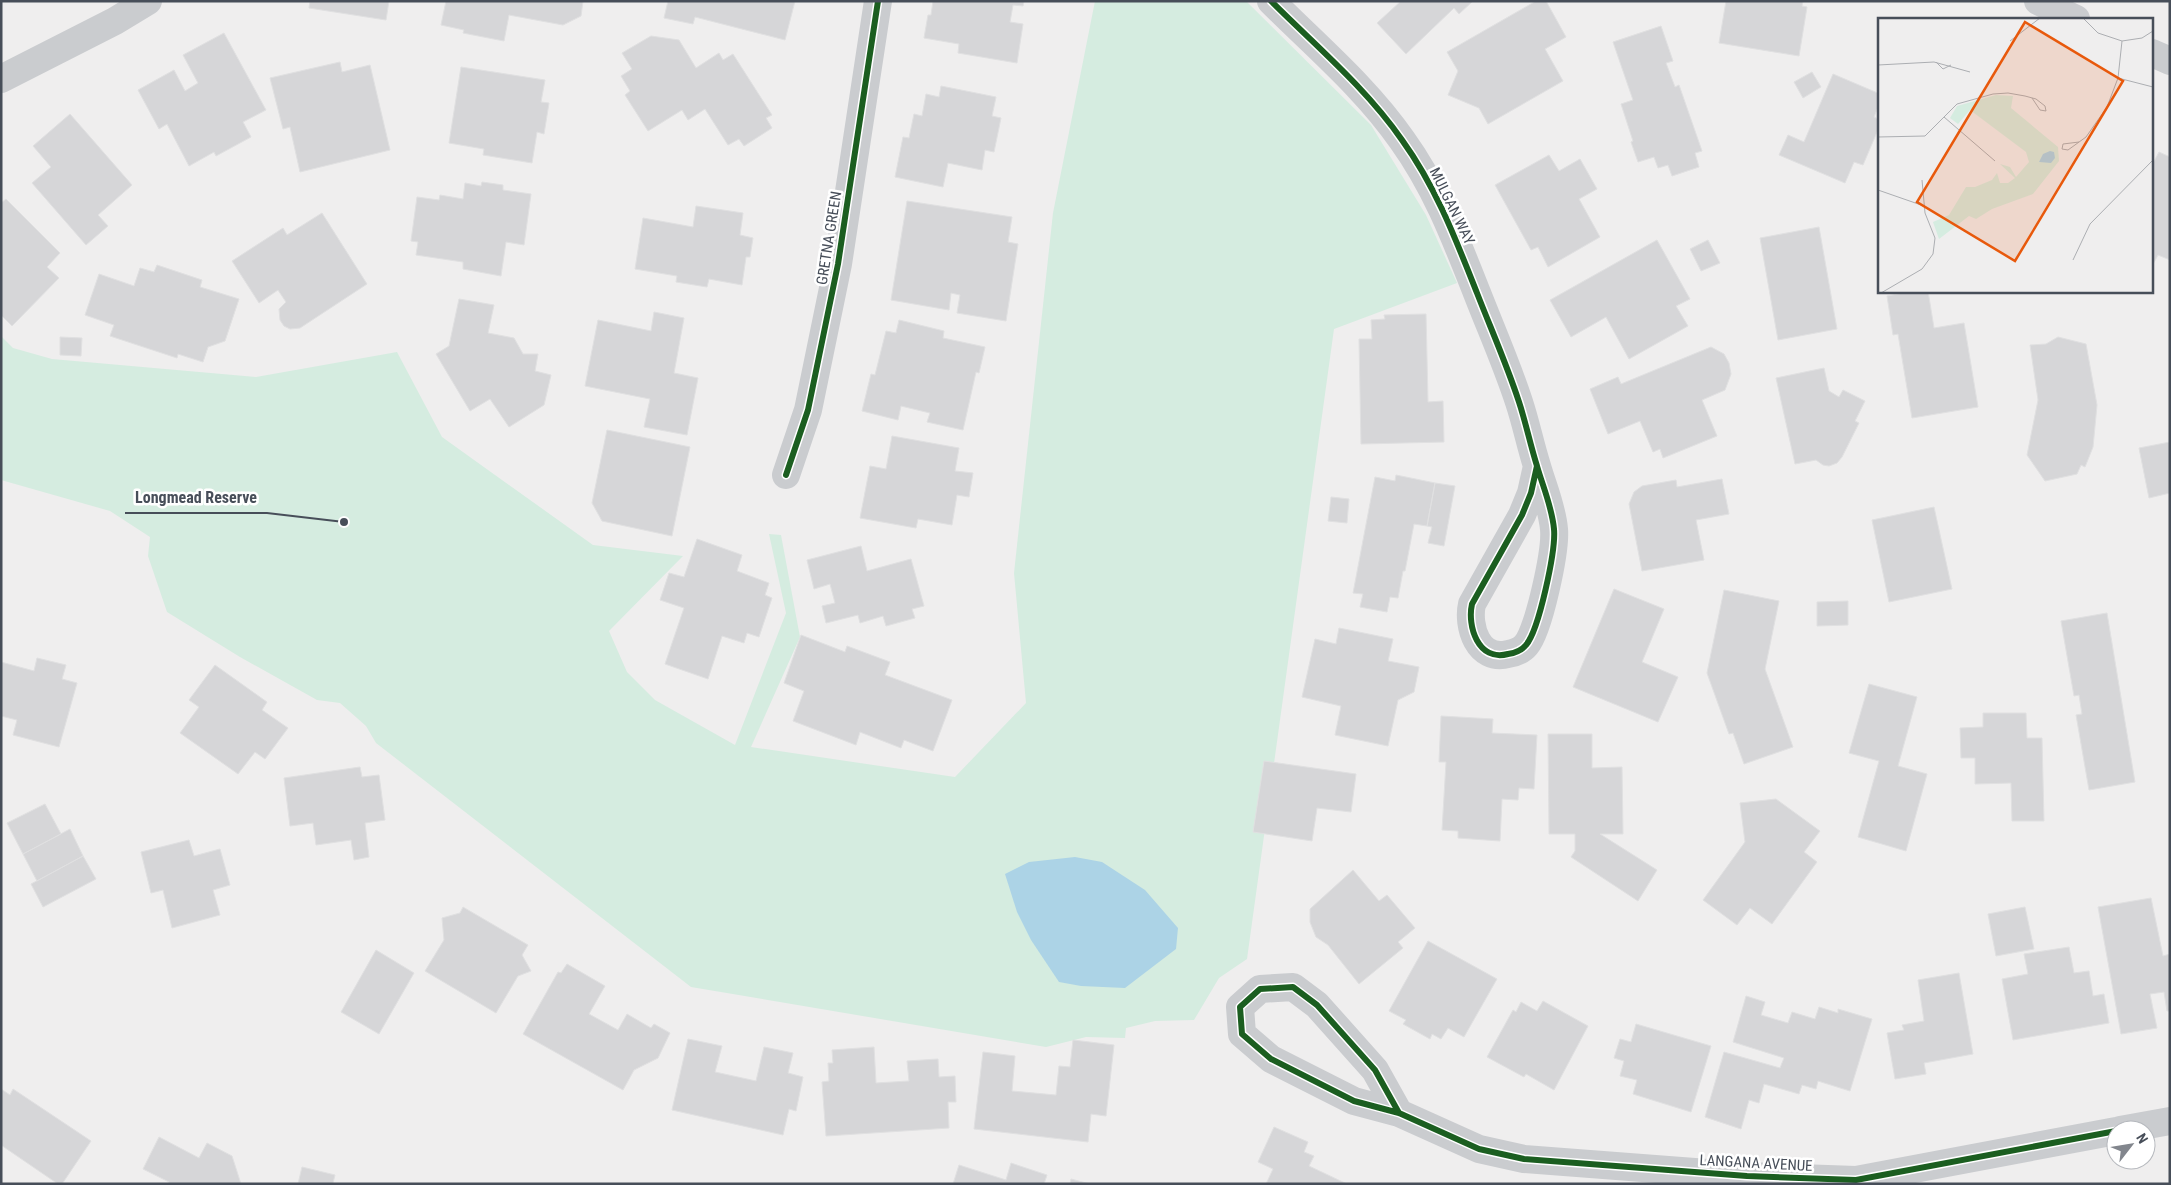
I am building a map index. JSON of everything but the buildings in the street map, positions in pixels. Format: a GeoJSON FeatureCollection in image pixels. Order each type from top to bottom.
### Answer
{"type":"FeatureCollection","features":[{"type":"Feature","properties":{"kind":"street"},"geometry":{"type":"LineString","coordinates":[[1,79],[115,21],[148,1]]}},
{"type":"Feature","properties":{"kind":"street","name":"GRETNA GREEN"},"geometry":{"type":"LineString","coordinates":[[786,474],[808,410],[838,264],[878,1]]}},
{"type":"Feature","properties":{"kind":"street","name":"MULGAN WAY"},"geometry":{"type":"LineString","coordinates":[[1271,1],[1366,96],[1402,140],[1431,185],[1452,229],[1518,399],[1551,507],[1555,531],[1554,549],[1536,624],[1531,637],[1525,647],[1515,652],[1495,655],[1484,649],[1475,640],[1469,616],[1472,604],[1522,515],[1531,493],[1537,466]]}},
{"type":"Feature","properties":{"kind":"street"},"geometry":{"type":"LineString","coordinates":[[2038,1],[2074,18]]}},
{"type":"Feature","properties":{"kind":"street"},"geometry":{"type":"LineString","coordinates":[[2154,54],[2170,61]]}},
{"type":"Feature","properties":{"kind":"street","name":"LANGANA AVENUE"},"geometry":{"type":"LineString","coordinates":[[1399,1113],[1375,1070],[1317,1005],[1292,987],[1260,989],[1240,1007],[1242,1034],[1271,1059],[1354,1102],[1399,1113],[1479,1150],[1524,1159],[1747,1176],[1856,1180],[2106,1133]]}},
{"type":"Feature","properties":{"kind":"street"},"geometry":{"type":"LineString","coordinates":[[2156,1124],[2170,1121]]}},
{"type":"Feature","properties":{"kind":"green space"},"geometry":{"type":"Polygon","coordinates":[[[1095,1],[1246,1],[1371,125],[1426,215],[1457,283],[1334,329],[1247,959],[1219,978],[1194,1020],[1155,1021],[1126,1028],[1125,1038],[1086,1037],[1046,1047],[691,987],[376,743],[366,726],[340,703],[317,700],[240,657],[167,612],[148,556],[150,537],[110,511],[1,480],[1,336],[13,348],[52,359],[256,377],[397,352],[442,437],[593,545],[683,556],[609,631],[627,672],[655,700],[735,745],[786,613],[769,534],[781,535],[800,637],[751,747],[955,777],[1026,703],[1014,573],[1053,213],[1095,1]]]}},
{"type":"Feature","properties":{"kind":"water"},"geometry":{"type":"Polygon","coordinates":[[[1075,857],[1102,862],[1145,890],[1178,928],[1176,949],[1125,988],[1081,986],[1059,982],[1031,940],[1017,912],[1005,874],[1029,862],[1075,857]]]}},
{"type":"Feature","properties":{"kind":"cycle path"},"geometry":{"type":"LineString","coordinates":[[786,475],[808,410],[838,264],[878,1]]}},
{"type":"Feature","properties":{"kind":"cycle path"},"geometry":{"type":"LineString","coordinates":[[1271,1],[1357,85],[1388,121],[1414,158],[1435,195],[1453,234],[1514,388],[1549,505],[1553,521],[1554,539],[1546,589],[1531,637],[1520,650],[1510,654],[1498,655],[1489,653],[1482,647],[1473,632],[1471,622],[1472,604],[1522,515],[1531,493],[1537,466]]}},
{"type":"Feature","properties":{"kind":"cycle path"},"geometry":{"type":"LineString","coordinates":[[1293,987],[1317,1005],[1375,1070],[1399,1113],[1354,1101],[1271,1059],[1242,1034],[1240,1007],[1260,989],[1293,987]]}},
{"type":"Feature","properties":{"kind":"cycle path"},"geometry":{"type":"LineString","coordinates":[[1399,1113],[1479,1149],[1524,1159],[1747,1176],[1856,1180],[2106,1133]]}},
{"type":"Feature","properties":{"kind":"place","name":"Longmead Reserve"},"geometry":{"type":"Point","coordinates":[344,522]}}]}
